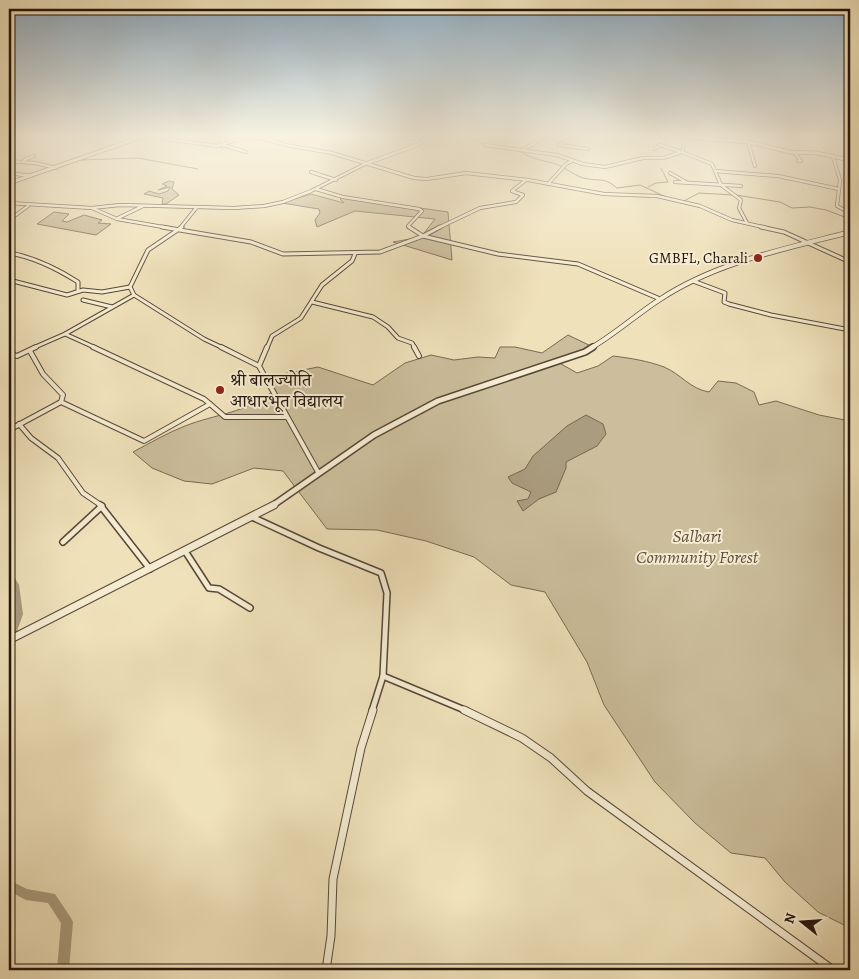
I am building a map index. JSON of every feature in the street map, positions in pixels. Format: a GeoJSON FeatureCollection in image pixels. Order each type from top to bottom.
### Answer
{"type":"FeatureCollection","features":[{"type":"Feature","properties":{"kind":"street"},"geometry":{"type":"LineString","coordinates":[[9,203],[28,206],[92,208],[112,205],[144,205],[234,208],[276,204],[334,181]]}},
{"type":"Feature","properties":{"kind":"street"},"geometry":{"type":"LineString","coordinates":[[92,208],[117,219],[251,242],[282,254],[355,254],[380,252],[423,236],[456,219],[498,202],[516,202],[523,195],[512,191],[525,181]]}},
{"type":"Feature","properties":{"kind":"street"},"geometry":{"type":"LineString","coordinates":[[530,181],[604,194],[657,196],[689,203],[732,220],[784,232],[850,262]]}},
{"type":"Feature","properties":{"kind":"street"},"geometry":{"type":"LineString","coordinates":[[548,184],[551,181]]}},
{"type":"Feature","properties":{"kind":"street"},"geometry":{"type":"LineString","coordinates":[[719,181],[720,184],[741,200],[739,208],[747,223]]}},
{"type":"Feature","properties":{"kind":"street"},"geometry":{"type":"LineString","coordinates":[[810,181],[839,189]]}},
{"type":"Feature","properties":{"kind":"street"},"geometry":{"type":"LineString","coordinates":[[840,181],[836,206],[850,213]]}},
{"type":"Feature","properties":{"kind":"street"},"geometry":{"type":"LineString","coordinates":[[675,182],[741,186]]}},
{"type":"Feature","properties":{"kind":"street"},"geometry":{"type":"LineString","coordinates":[[316,189],[336,195],[419,209],[422,211],[408,226],[423,236],[498,254],[578,264],[660,299]]}},
{"type":"Feature","properties":{"kind":"street"},"geometry":{"type":"LineString","coordinates":[[117,219],[144,205]]}},
{"type":"Feature","properties":{"kind":"street"},"geometry":{"type":"LineString","coordinates":[[9,220],[17,216],[28,206]]}},
{"type":"Feature","properties":{"kind":"street"},"geometry":{"type":"LineString","coordinates":[[130,287],[148,250],[179,229],[197,207]]}},
{"type":"Feature","properties":{"kind":"street"},"geometry":{"type":"LineString","coordinates":[[9,640],[279,502],[318,472],[374,435],[438,400],[585,352],[609,337],[660,299],[693,281],[753,257],[850,232]]}},
{"type":"Feature","properties":{"kind":"street"},"geometry":{"type":"LineString","coordinates":[[9,253],[30,257],[67,274],[78,282],[78,291]]}},
{"type":"Feature","properties":{"kind":"street"},"geometry":{"type":"LineString","coordinates":[[259,366],[272,336],[297,322],[322,285],[352,261],[356,256],[355,254]]}},
{"type":"Feature","properties":{"kind":"street"},"geometry":{"type":"LineString","coordinates":[[9,280],[67,295],[78,291],[102,292],[130,287]]}},
{"type":"Feature","properties":{"kind":"street"},"geometry":{"type":"LineString","coordinates":[[693,281],[725,293],[724,302],[729,304],[850,330]]}},
{"type":"Feature","properties":{"kind":"street"},"geometry":{"type":"LineString","coordinates":[[130,287],[134,294],[204,339],[259,366],[318,472]]}},
{"type":"Feature","properties":{"kind":"street"},"geometry":{"type":"LineString","coordinates":[[9,340],[15,357],[65,334],[134,294]]}},
{"type":"Feature","properties":{"kind":"street"},"geometry":{"type":"LineString","coordinates":[[83,300],[112,307]]}},
{"type":"Feature","properties":{"kind":"street"},"geometry":{"type":"LineString","coordinates":[[312,302],[346,312],[373,317],[388,327],[398,338],[412,343],[419,356]]}},
{"type":"Feature","properties":{"kind":"street"},"geometry":{"type":"LineString","coordinates":[[65,334],[204,399],[225,418],[286,417]]}},
{"type":"Feature","properties":{"kind":"street"},"geometry":{"type":"LineString","coordinates":[[30,351],[43,374],[63,392],[61,402]]}},
{"type":"Feature","properties":{"kind":"street"},"geometry":{"type":"LineString","coordinates":[[61,402],[144,441],[210,404]]}},
{"type":"Feature","properties":{"kind":"street"},"geometry":{"type":"LineString","coordinates":[[9,430],[61,402]]}},
{"type":"Feature","properties":{"kind":"street"},"geometry":{"type":"LineString","coordinates":[[19,424],[36,442],[58,458],[83,493],[102,506],[150,569]]}},
{"type":"Feature","properties":{"kind":"street"},"geometry":{"type":"LineString","coordinates":[[63,542],[102,506]]}},
{"type":"Feature","properties":{"kind":"street"},"geometry":{"type":"LineString","coordinates":[[252,517],[381,573],[387,593],[383,676],[361,748],[333,879],[331,936],[326,970]]}},
{"type":"Feature","properties":{"kind":"street"},"geometry":{"type":"LineString","coordinates":[[185,551],[210,588],[219,589],[236,602],[250,608]]}},
{"type":"Feature","properties":{"kind":"street"},"geometry":{"type":"LineString","coordinates":[[383,676],[439,698],[522,738],[551,758],[587,791],[634,827],[832,970]]}},
{"type":"Feature","properties":{"kind":"green space"},"geometry":{"type":"Polygon","coordinates":[[[169,181],[174,182],[172,189],[179,195],[166,204],[162,204],[163,198],[144,194],[149,191],[159,194],[168,191],[170,187],[158,190],[167,186],[162,184],[169,181]]]}},
{"type":"Feature","properties":{"kind":"green space"},"geometry":{"type":"Polygon","coordinates":[[[311,194],[344,203],[340,199],[343,197],[448,212],[452,260],[393,242],[421,237],[435,219],[355,211],[317,227],[315,220],[320,213],[319,209],[282,203],[311,194]]]}},
{"type":"Feature","properties":{"kind":"green space"},"geometry":{"type":"Polygon","coordinates":[[[54,212],[69,214],[62,221],[67,222],[84,215],[102,220],[98,223],[111,224],[96,235],[37,224],[54,212]]]}},
{"type":"Feature","properties":{"kind":"green space","name":"Salbari Community Forest"},"geometry":{"type":"Polygon","coordinates":[[[568,335],[593,347],[556,361],[577,373],[598,366],[613,356],[632,359],[664,367],[676,373],[696,388],[709,392],[718,381],[736,383],[754,392],[759,405],[776,401],[819,415],[850,421],[850,928],[818,912],[785,882],[765,858],[731,853],[695,823],[655,782],[604,705],[587,662],[545,592],[511,585],[474,557],[426,541],[377,530],[327,529],[283,471],[254,468],[212,484],[184,481],[152,468],[133,452],[185,426],[231,412],[264,398],[274,390],[268,377],[318,367],[373,385],[405,363],[431,355],[454,360],[478,357],[495,358],[500,347],[515,347],[542,353],[568,335]]]}},
{"type":"Feature","properties":{"kind":"shaded area"},"geometry":{"type":"Polygon","coordinates":[[[586,415],[603,424],[606,434],[597,446],[566,462],[566,468],[556,492],[539,499],[523,511],[517,501],[528,499],[531,492],[512,483],[508,477],[525,469],[533,456],[567,426],[586,415]]]}},
{"type":"Feature","properties":{"kind":"waterway"},"geometry":{"type":"LineString","coordinates":[[604,181],[617,188],[640,185],[666,197]]}},
{"type":"Feature","properties":{"kind":"waterway"},"geometry":{"type":"LineString","coordinates":[[648,187],[667,181]]}},
{"type":"Feature","properties":{"kind":"waterway"},"geometry":{"type":"LineString","coordinates":[[684,201],[699,193],[732,195]]}},
{"type":"Feature","properties":{"kind":"waterway"},"geometry":{"type":"LineString","coordinates":[[736,195],[780,202],[792,208],[810,207],[826,210],[850,219]]}},
{"type":"Feature","properties":{"kind":"waterway"},"geometry":{"type":"LineString","coordinates":[[9,575],[15,585],[19,614],[10,640],[9,658]]}},
{"type":"Feature","properties":{"kind":"waterway"},"geometry":{"type":"LineString","coordinates":[[9,885],[26,894],[51,898],[67,922],[63,970]]}},
{"type":"Feature","properties":{"kind":"place","name":"GMBFL, Charali"},"geometry":{"type":"Point","coordinates":[758,258]}},
{"type":"Feature","properties":{"kind":"place","name":"श्री बालज्योति आधारभूत विद्यालय"},"geometry":{"type":"Point","coordinates":[220,390]}}]}
